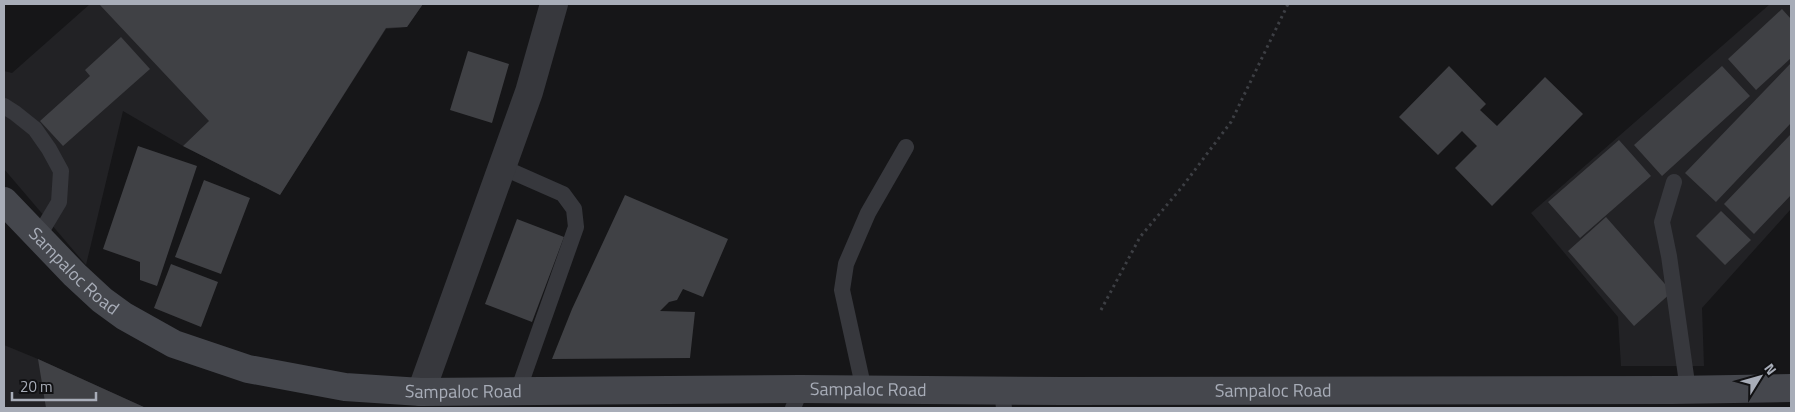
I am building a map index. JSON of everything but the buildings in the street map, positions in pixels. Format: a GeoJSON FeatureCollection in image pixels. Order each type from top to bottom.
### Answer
{"type":"FeatureCollection","features":[{"type":"Feature","properties":{"kind":"main road","name":"Sampaloc Road"},"geometry":{"type":"LineString","coordinates":[[4,201],[102,300],[124,316],[174,344],[248,369],[345,388],[421,392],[518,391],[797,399],[864,390],[1003,400],[1791,388]]}},
{"type":"Feature","properties":{"kind":"street"},"geometry":{"type":"LineString","coordinates":[[421,392],[529,92],[554,4]]}},
{"type":"Feature","properties":{"kind":"lane"},"geometry":{"type":"LineString","coordinates":[[4,106],[35,129],[61,171],[59,202],[38,236]]}},
{"type":"Feature","properties":{"kind":"lane"},"geometry":{"type":"LineString","coordinates":[[864,390],[842,290],[846,264],[868,213],[906,147]]}},
{"type":"Feature","properties":{"kind":"lane"},"geometry":{"type":"LineString","coordinates":[[502,167],[563,194],[574,209],[576,227],[518,391]]}},
{"type":"Feature","properties":{"kind":"lane"},"geometry":{"type":"LineString","coordinates":[[1674,182],[1662,222],[1671,266],[1688,390]]}},
{"type":"Feature","properties":{"kind":"path"},"geometry":{"type":"LineString","coordinates":[[1101,310],[1140,237],[1182,187],[1231,122],[1288,4]]}},
{"type":"Feature","properties":{"kind":"shaded area"},"geometry":{"type":"Polygon","coordinates":[[[90,4],[423,4],[407,27],[386,29],[280,195],[183,146],[123,111],[86,265],[4,169],[4,71],[12,73],[90,4]]]}},
{"type":"Feature","properties":{"kind":"shaded area"},"geometry":{"type":"Polygon","coordinates":[[[1770,4],[1791,4],[1791,209],[1702,308],[1704,366],[1621,366],[1618,317],[1531,213],[1770,4]]]}},
{"type":"Feature","properties":{"kind":"shaded area"},"geometry":{"type":"Polygon","coordinates":[[[4,345],[38,359],[146,408],[4,408],[4,345]]]}}]}
